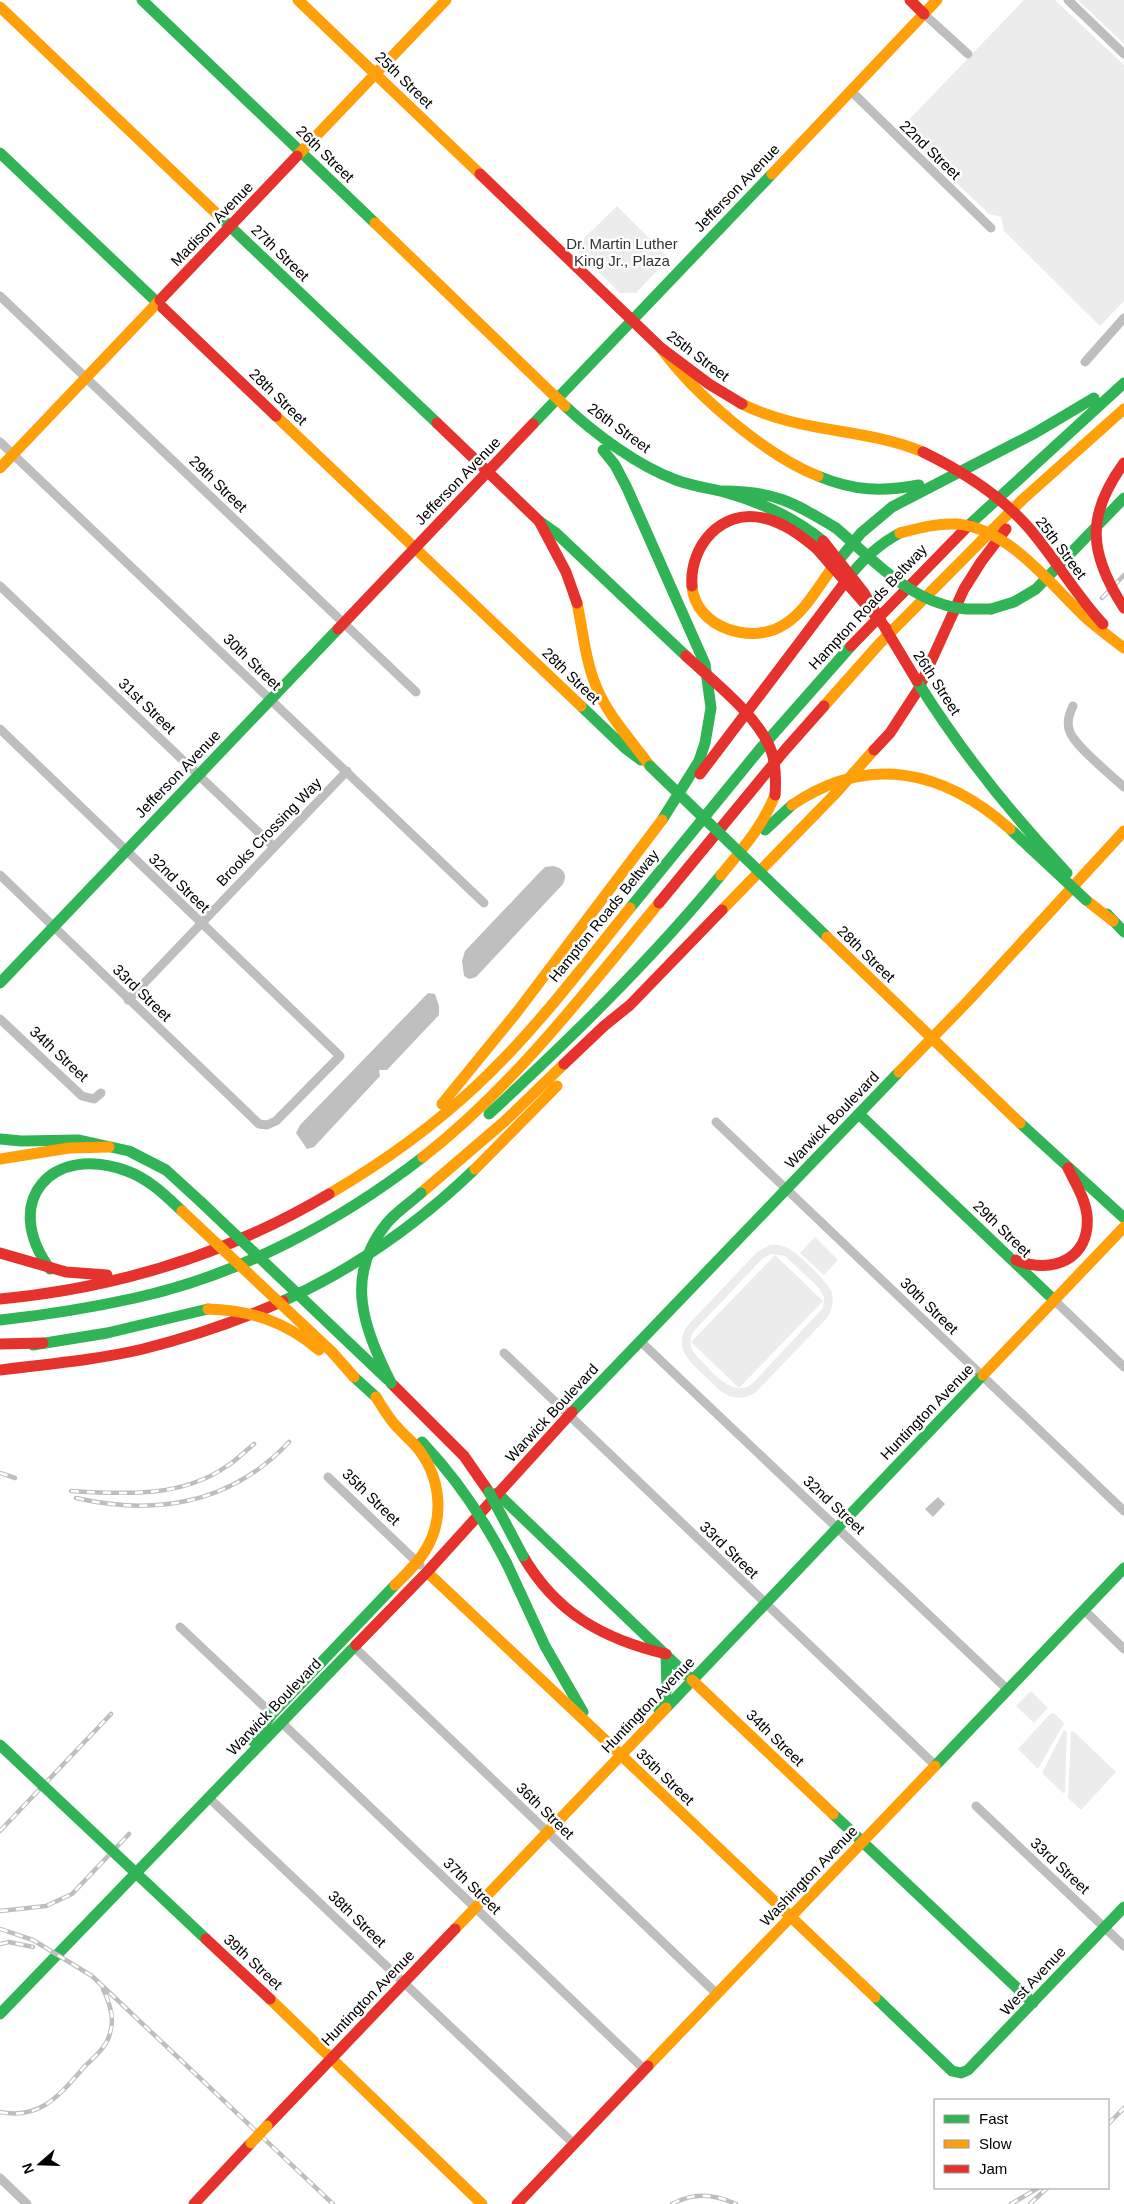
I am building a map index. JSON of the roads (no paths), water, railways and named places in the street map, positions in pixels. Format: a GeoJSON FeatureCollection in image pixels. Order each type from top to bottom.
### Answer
{"type":"FeatureCollection","features":[{"type":"Feature","properties":{"kind":"main road","name":"26th Street"},"geometry":{"type":"LineString","coordinates":[[142,0],[571,411],[620,449],[650,468],[682,482],[723,491],[775,510],[804,526],[868,609],[886,628],[936,710],[974,764],[1027,829],[1088,898]]}},
{"type":"Feature","properties":{"kind":"main road","name":"25th Street"},"geometry":{"type":"LineString","coordinates":[[298,0],[661,348],[712,387],[753,410],[800,425],[878,437],[923,452],[955,467],[980,484],[1019,517],[1040,541],[1091,611],[1124,647]]}},
{"type":"Feature","properties":{"kind":"main road","name":"Madison Avenue"},"geometry":{"type":"LineString","coordinates":[[0,468],[446,0]]}},
{"type":"Feature","properties":{"kind":"main road"},"geometry":{"type":"LineString","coordinates":[[910,0],[924,14]]}},
{"type":"Feature","properties":{"kind":"main road","name":"Jefferson Avenue"},"geometry":{"type":"LineString","coordinates":[[0,982],[937,0]]}},
{"type":"Feature","properties":{"kind":"main road","name":"27th Street"},"geometry":{"type":"LineString","coordinates":[[0,7],[539,521]]}},
{"type":"Feature","properties":{"kind":"main road","name":"28th Street"},"geometry":{"type":"LineString","coordinates":[[0,153],[625,748],[650,766],[1020,1123],[1124,1218]]}},
{"type":"Feature","properties":{"kind":"main road"},"geometry":{"type":"LineString","coordinates":[[661,348],[678,372],[741,429],[772,453],[808,472],[843,485],[877,491],[905,489],[945,478]]}},
{"type":"Feature","properties":{"kind":"main road"},"geometry":{"type":"LineString","coordinates":[[819,544],[769,519],[741,516],[722,522],[702,540],[693,559],[690,580],[696,600],[708,618],[733,632],[751,635],[776,629],[784,625],[799,611],[852,544],[878,517],[899,503],[945,478],[1065,417],[1100,393],[1124,373]]}},
{"type":"Feature","properties":{"kind":"main road","name":"Hampton Roads Beltway"},"geometry":{"type":"LineString","coordinates":[[0,1298],[44,1294],[106,1284],[137,1276],[222,1246],[287,1217],[337,1190],[432,1125],[508,1054],[538,1020],[784,722],[896,598],[1012,484],[1124,383]]}},
{"type":"Feature","properties":{"kind":"main road"},"geometry":{"type":"LineString","coordinates":[[313,1231],[432,1150],[464,1124],[516,1073],[580,1000],[813,717],[942,578],[1022,500],[1124,409]]}},
{"type":"Feature","properties":{"kind":"main road"},"geometry":{"type":"LineString","coordinates":[[571,411],[615,465],[627,488],[697,646],[708,680],[711,708],[705,743],[699,761],[670,809]]}},
{"type":"Feature","properties":{"kind":"main road"},"geometry":{"type":"LineString","coordinates":[[0,1370],[115,1354],[197,1335],[278,1304],[333,1276],[396,1236],[462,1182],[593,1048],[630,1005],[698,937],[878,748],[918,690],[955,607],[981,562],[1011,523],[1050,484],[1074,452]]}},
{"type":"Feature","properties":{"kind":"main road"},"geometry":{"type":"LineString","coordinates":[[1124,463],[1115,474],[1102,499],[1096,524],[1096,537],[1098,556],[1105,577],[1124,608]]}},
{"type":"Feature","properties":{"kind":"main road"},"geometry":{"type":"LineString","coordinates":[[723,491],[752,491],[801,509],[836,528],[898,579],[926,599],[946,607],[960,609],[991,609],[1014,602],[1036,589],[1124,498]]}},
{"type":"Feature","properties":{"kind":"main road"},"geometry":{"type":"LineString","coordinates":[[0,1320],[61,1313],[155,1293],[240,1264],[364,1210],[381,1199],[440,1156],[474,1127],[524,1083],[604,1006],[678,927],[761,826],[775,796],[776,764],[769,743],[763,734],[752,719],[686,656],[556,533],[539,521]]}},
{"type":"Feature","properties":{"kind":"main road"},"geometry":{"type":"LineString","coordinates":[[539,521],[570,581],[577,605],[586,658],[597,689],[612,717],[650,766]]}},
{"type":"Feature","properties":{"kind":"main road"},"geometry":{"type":"LineString","coordinates":[[389,1156],[432,1114],[488,1049],[860,563],[881,543],[900,533],[925,526],[948,524],[978,530],[998,538],[1024,556],[1086,618],[1124,647]]}},
{"type":"Feature","properties":{"kind":"main road"},"geometry":{"type":"LineString","coordinates":[[730,866],[792,805],[805,796],[826,785],[862,775],[903,774],[942,782],[965,793],[989,808],[1124,932]]}},
{"type":"Feature","properties":{"kind":"main road","name":"Warwick Boulevard"},"geometry":{"type":"LineString","coordinates":[[0,2014],[427,1572],[568,1416],[969,1000],[1124,831]]}},
{"type":"Feature","properties":{"kind":"main road"},"geometry":{"type":"LineString","coordinates":[[391,1383],[364,1325],[360,1296],[362,1272],[370,1250],[380,1231],[396,1214],[486,1138],[604,1026],[630,1005]]}},
{"type":"Feature","properties":{"kind":"main road","name":"29th Street"},"geometry":{"type":"LineString","coordinates":[[858,1114],[1054,1300]]}},
{"type":"Feature","properties":{"kind":"main road"},"geometry":{"type":"LineString","coordinates":[[0,1139],[21,1141],[79,1140],[129,1151],[166,1170],[391,1383],[464,1456],[489,1492],[532,1573],[546,1592],[575,1616],[642,1648],[666,1655],[667,1690],[653,1722]]}},
{"type":"Feature","properties":{"kind":"main road"},"geometry":{"type":"LineString","coordinates":[[0,1159],[75,1148],[109,1147]]}},
{"type":"Feature","properties":{"kind":"main road"},"geometry":{"type":"LineString","coordinates":[[50,1269],[34,1252],[29,1242],[25,1219],[27,1206],[36,1186],[43,1179],[58,1169],[86,1164],[122,1169],[148,1181],[332,1352],[376,1398],[427,1446],[462,1486],[488,1525],[554,1664],[594,1730]]}},
{"type":"Feature","properties":{"kind":"main road"},"geometry":{"type":"LineString","coordinates":[[1004,1253],[1024,1264],[1042,1268],[1061,1263],[1078,1250],[1086,1233],[1087,1214],[1068,1168]]}},
{"type":"Feature","properties":{"kind":"main road","name":"Huntington Avenue"},"geometry":{"type":"LineString","coordinates":[[194,2204],[1124,1227]]}},
{"type":"Feature","properties":{"kind":"main road"},"geometry":{"type":"LineString","coordinates":[[0,1253],[50,1269],[88,1276],[176,1263]]}},
{"type":"Feature","properties":{"kind":"main road"},"geometry":{"type":"LineString","coordinates":[[0,1351],[107,1333],[208,1310],[248,1312],[275,1320],[307,1339],[327,1357],[354,1376]]}},
{"type":"Feature","properties":{"kind":"main road"},"geometry":{"type":"LineString","coordinates":[[0,1344],[43,1343]]}},
{"type":"Feature","properties":{"kind":"main road"},"geometry":{"type":"LineString","coordinates":[[230,1774],[272,1714],[419,1560],[430,1541],[436,1523],[438,1494],[426,1460],[391,1421],[376,1398]]}},
{"type":"Feature","properties":{"kind":"main road","name":"34th Street"},"geometry":{"type":"LineString","coordinates":[[497,1494],[1033,2003]]}},
{"type":"Feature","properties":{"kind":"main road","name":"Washington Avenue"},"geometry":{"type":"LineString","coordinates":[[517,2204],[1124,1568]]}},
{"type":"Feature","properties":{"kind":"main road","name":"35th Street"},"geometry":{"type":"LineString","coordinates":[[427,1572],[948,2069],[961,2073]]}},
{"type":"Feature","properties":{"kind":"main road","name":"39th Street"},"geometry":{"type":"LineString","coordinates":[[0,1745],[332,2058],[482,2204]]}},
{"type":"Feature","properties":{"kind":"main road","name":"West Avenue"},"geometry":{"type":"LineString","coordinates":[[961,2073],[968,2070],[1124,1906]]}},
{"type":"Feature","properties":{"kind":"street"},"geometry":{"type":"LineString","coordinates":[[1068,0],[1124,54]]}},
{"type":"Feature","properties":{"kind":"street"},"geometry":{"type":"LineString","coordinates":[[924,14],[968,54]]}},
{"type":"Feature","properties":{"kind":"street","name":"22nd Street"},"geometry":{"type":"LineString","coordinates":[[851,91],[991,228]]}},
{"type":"Feature","properties":{"kind":"street","name":"29th Street"},"geometry":{"type":"LineString","coordinates":[[0,296],[416,692]]}},
{"type":"Feature","properties":{"kind":"street"},"geometry":{"type":"LineString","coordinates":[[1085,362],[1124,318]]}},
{"type":"Feature","properties":{"kind":"street","name":"30th Street"},"geometry":{"type":"LineString","coordinates":[[0,442],[484,903]]}},
{"type":"Feature","properties":{"kind":"street","name":"31st Street"},"geometry":{"type":"LineString","coordinates":[[0,586],[274,847]]}},
{"type":"Feature","properties":{"kind":"street"},"geometry":{"type":"LineString","coordinates":[[1073,706],[1068,726],[1074,739],[1124,788]]}},
{"type":"Feature","properties":{"kind":"street","name":"32nd Street"},"geometry":{"type":"LineString","coordinates":[[0,729],[340,1056],[276,1121],[267,1125]]}},
{"type":"Feature","properties":{"kind":"street","name":"Brooks Crossing Way"},"geometry":{"type":"LineString","coordinates":[[128,1000],[347,771]]}},
{"type":"Feature","properties":{"kind":"street","name":"33rd Street"},"geometry":{"type":"LineString","coordinates":[[0,875],[256,1123],[267,1125]]}},
{"type":"Feature","properties":{"kind":"street","name":"34th Street"},"geometry":{"type":"LineString","coordinates":[[0,1019],[82,1096],[94,1098],[101,1093]]}},
{"type":"Feature","properties":{"kind":"street","name":"30th Street"},"geometry":{"type":"LineString","coordinates":[[716,1122],[1124,1511]]}},
{"type":"Feature","properties":{"kind":"street","name":"29th Street"},"geometry":{"type":"LineString","coordinates":[[1054,1300],[1124,1367]]}},
{"type":"Feature","properties":{"kind":"street","name":"32nd Street"},"geometry":{"type":"LineString","coordinates":[[640,1341],[1008,1690]]}},
{"type":"Feature","properties":{"kind":"street","name":"33rd Street"},"geometry":{"type":"LineString","coordinates":[[504,1354],[936,1766]]}},
{"type":"Feature","properties":{"kind":"street","name":"35th Street"},"geometry":{"type":"LineString","coordinates":[[328,1476],[427,1572]]}},
{"type":"Feature","properties":{"kind":"street"},"geometry":{"type":"LineString","coordinates":[[1084,1610],[1124,1649]]}},
{"type":"Feature","properties":{"kind":"street"},"geometry":{"type":"LineString","coordinates":[[180,1627],[272,1714]]}},
{"type":"Feature","properties":{"kind":"street","name":"36th Street"},"geometry":{"type":"LineString","coordinates":[[354,1647],[717,1994]]}},
{"type":"Feature","properties":{"kind":"street","name":"37th Street"},"geometry":{"type":"LineString","coordinates":[[281,1722],[645,2070]]}},
{"type":"Feature","properties":{"kind":"street","name":"38th Street"},"geometry":{"type":"LineString","coordinates":[[208,1797],[574,2144]]}},
{"type":"Feature","properties":{"kind":"street","name":"33rd Street"},"geometry":{"type":"LineString","coordinates":[[976,1806],[1124,1946]]}},
{"type":"Feature","properties":{"kind":"street"},"geometry":{"type":"LineString","coordinates":[[0,2178],[27,2204]]}},
{"type":"Feature","properties":{"kind":"railway"},"geometry":{"type":"LineString","coordinates":[[1102,598],[1124,575]]}},
{"type":"Feature","properties":{"kind":"railway"},"geometry":{"type":"LineString","coordinates":[[76,1498],[135,1506],[163,1505],[191,1500],[217,1492],[242,1479],[266,1463],[289,1442]]}},
{"type":"Feature","properties":{"kind":"railway"},"geometry":{"type":"LineString","coordinates":[[71,1491],[132,1493],[172,1489],[210,1476],[234,1461],[254,1444]]}},
{"type":"Feature","properties":{"kind":"railway"},"geometry":{"type":"LineString","coordinates":[[0,1473],[15,1478]]}},
{"type":"Feature","properties":{"kind":"railway"},"geometry":{"type":"LineString","coordinates":[[0,1831],[111,1714]]}},
{"type":"Feature","properties":{"kind":"railway"},"geometry":{"type":"LineString","coordinates":[[0,1911],[46,1906],[72,1894],[129,1834]]}},
{"type":"Feature","properties":{"kind":"railway"},"geometry":{"type":"LineString","coordinates":[[0,1929],[33,1940],[92,1976],[333,2204]]}},
{"type":"Feature","properties":{"kind":"railway"},"geometry":{"type":"LineString","coordinates":[[0,1944],[9,1942],[33,1947]]}},
{"type":"Feature","properties":{"kind":"railway"},"geometry":{"type":"LineString","coordinates":[[0,2112],[27,2112],[49,2102],[100,2051],[106,2043],[112,2022],[110,2005],[103,1989]]}},
{"type":"Feature","properties":{"kind":"railway"},"geometry":{"type":"LineString","coordinates":[[1109,2123],[1124,2108]]}},
{"type":"Feature","properties":{"kind":"railway"},"geometry":{"type":"LineString","coordinates":[[1011,2204],[1036,2189]]}},
{"type":"Feature","properties":{"kind":"railway"},"geometry":{"type":"LineString","coordinates":[[1030,2204],[1046,2189]]}},
{"type":"Feature","properties":{"kind":"railway"},"geometry":{"type":"LineString","coordinates":[[672,2204],[696,2196],[712,2196],[736,2204]]}},
{"type":"Feature","properties":{"kind":"park label","name":"Dr. Martin Luther King Jr., Plaza"},"geometry":{"type":"Point","coordinates":[622,252]}}]}
